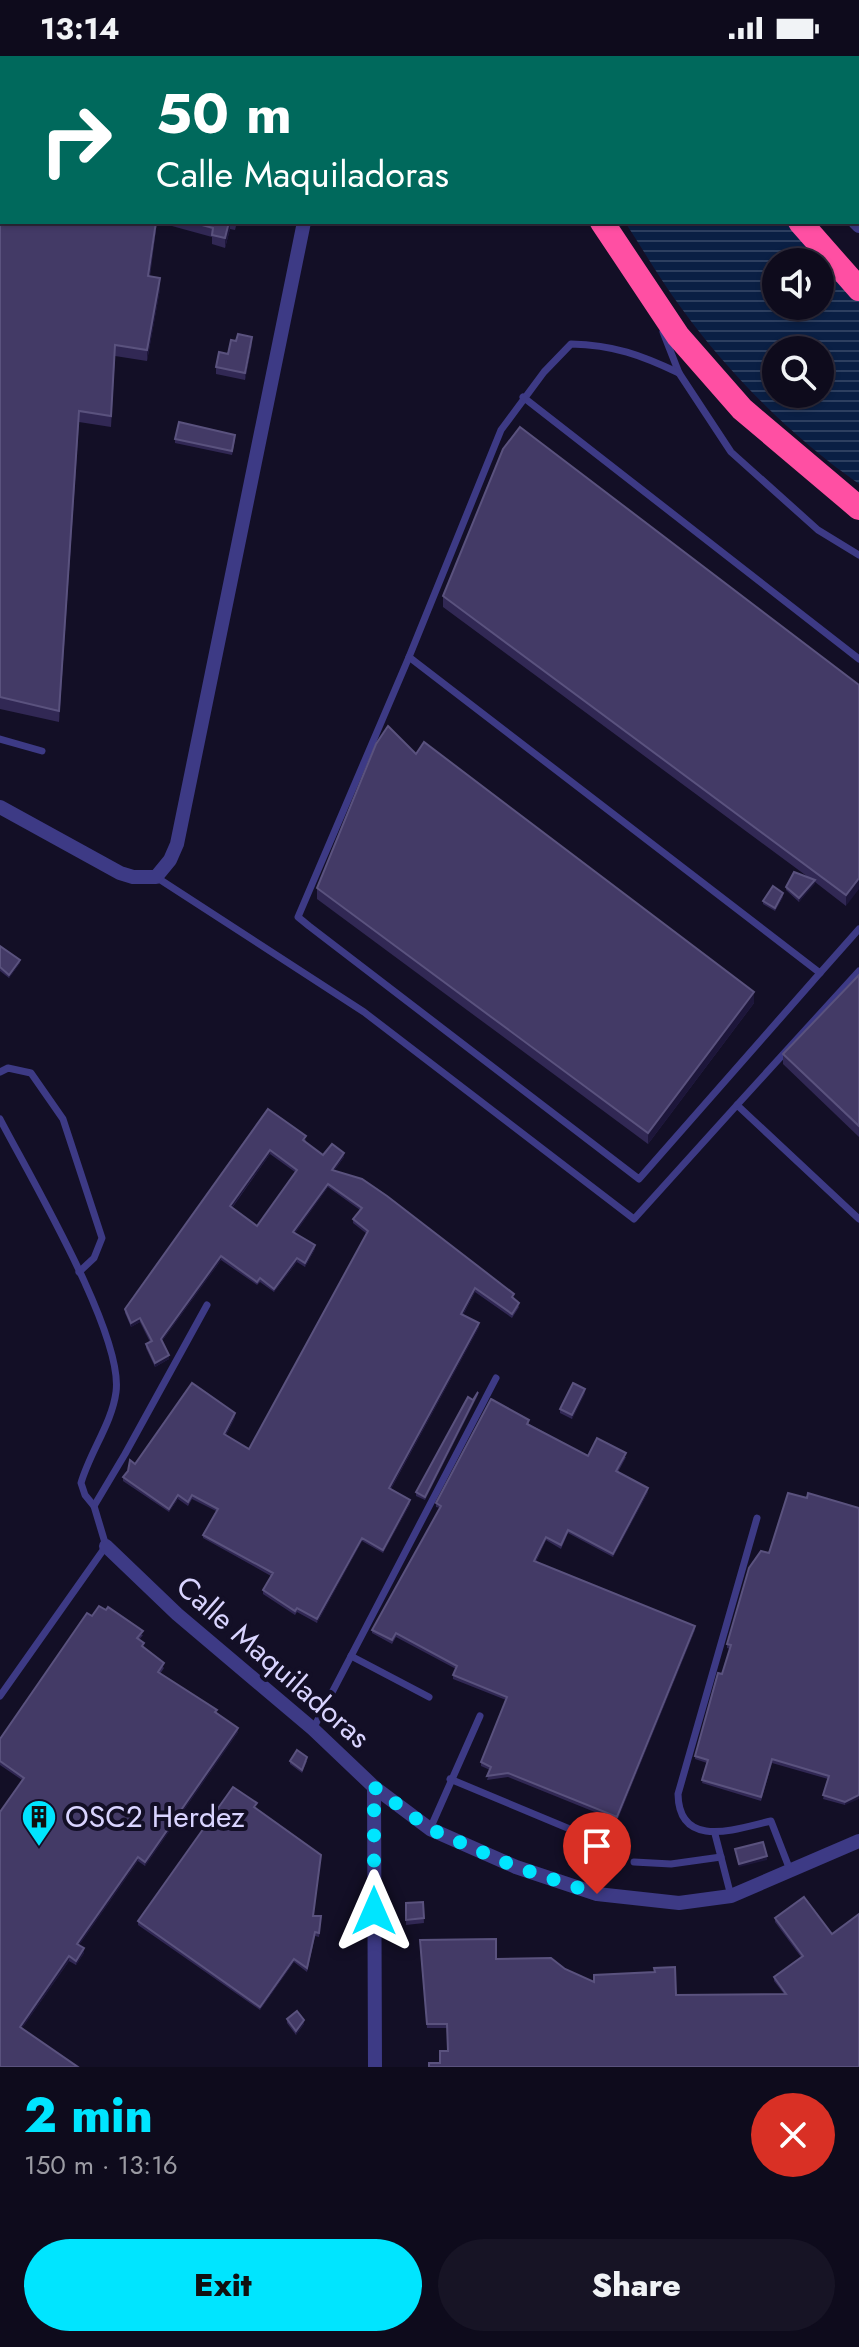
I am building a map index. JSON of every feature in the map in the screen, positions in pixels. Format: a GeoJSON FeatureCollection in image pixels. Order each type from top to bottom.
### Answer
{"type":"FeatureCollection","features":[{"type":"Feature","properties":{"kind":"highway"},"geometry":{"type":"LineString","coordinates":[[603,224],[678,336],[742,409],[859,508]]}},
{"type":"Feature","properties":{"kind":"highway"},"geometry":{"type":"LineString","coordinates":[[802,224],[859,289]]}},
{"type":"Feature","properties":{"kind":"street"},"geometry":{"type":"LineString","coordinates":[[0,807],[120,873],[133,877],[156,877],[170,860],[177,844],[304,224]]}},
{"type":"Feature","properties":{"kind":"street","name":"Calle Maquiladoras"},"geometry":{"type":"LineString","coordinates":[[106,1546],[177,1614],[313,1729],[374,1787],[430,1829],[516,1867],[597,1894],[679,1903],[731,1896],[859,1841]]}},
{"type":"Feature","properties":{"kind":"street"},"geometry":{"type":"LineString","coordinates":[[374,1787],[375,2067]]}},
{"type":"Feature","properties":{"kind":"lane"},"geometry":{"type":"LineString","coordinates":[[642,282],[679,373],[731,452],[818,530],[859,555]]}},
{"type":"Feature","properties":{"kind":"lane"},"geometry":{"type":"LineString","coordinates":[[679,373],[604,345],[571,344],[523,397],[501,430],[409,657],[298,917],[639,1179],[859,929]]}},
{"type":"Feature","properties":{"kind":"lane"},"geometry":{"type":"LineString","coordinates":[[523,397],[859,659]]}},
{"type":"Feature","properties":{"kind":"lane"},"geometry":{"type":"LineString","coordinates":[[409,657],[820,973]]}},
{"type":"Feature","properties":{"kind":"lane"},"geometry":{"type":"LineString","coordinates":[[0,739],[42,751]]}},
{"type":"Feature","properties":{"kind":"lane"},"geometry":{"type":"LineString","coordinates":[[156,877],[364,1012],[634,1219],[859,971]]}},
{"type":"Feature","properties":{"kind":"lane"},"geometry":{"type":"LineString","coordinates":[[0,1072],[8,1068],[31,1073],[63,1119],[102,1238],[94,1258],[79,1272]]}},
{"type":"Feature","properties":{"kind":"lane"},"geometry":{"type":"LineString","coordinates":[[737,1105],[859,1219]]}},
{"type":"Feature","properties":{"kind":"lane"},"geometry":{"type":"LineString","coordinates":[[0,1119],[79,1272],[104,1328],[116,1374],[117,1391],[81,1483],[85,1495],[94,1506],[106,1546],[0,1696]]}},
{"type":"Feature","properties":{"kind":"lane"},"geometry":{"type":"LineString","coordinates":[[94,1506],[207,1305]]}},
{"type":"Feature","properties":{"kind":"lane"},"geometry":{"type":"LineString","coordinates":[[313,1729],[496,1378]]}},
{"type":"Feature","properties":{"kind":"lane"},"geometry":{"type":"LineString","coordinates":[[757,1518],[678,1794],[678,1809],[690,1826],[715,1834],[771,1821],[790,1870]]}},
{"type":"Feature","properties":{"kind":"lane"},"geometry":{"type":"LineString","coordinates":[[351,1656],[429,1697]]}},
{"type":"Feature","properties":{"kind":"lane"},"geometry":{"type":"LineString","coordinates":[[430,1829],[480,1716]]}},
{"type":"Feature","properties":{"kind":"lane"},"geometry":{"type":"LineString","coordinates":[[450,1779],[589,1837]]}},
{"type":"Feature","properties":{"kind":"lane"},"geometry":{"type":"LineString","coordinates":[[715,1834],[731,1896]]}},
{"type":"Feature","properties":{"kind":"lane"},"geometry":{"type":"LineString","coordinates":[[634,1862],[671,1864],[721,1857]]}},
{"type":"Feature","properties":{"kind":"water"},"geometry":{"type":"Polygon","coordinates":[[[626,224],[791,224],[810,248],[762,248],[762,320],[834,320],[834,274],[859,301],[859,484],[767,408],[834,408],[834,336],[762,336],[762,403],[720,358],[682,309],[626,224]]]}},
{"type":"Feature","properties":{"kind":"building"},"geometry":{"type":"Polygon","coordinates":[[[0,224],[156,224],[148,276],[160,278],[147,350],[115,345],[111,416],[79,411],[59,711],[0,697],[0,224]]]}},
{"type":"Feature","properties":{"kind":"building"},"geometry":{"type":"Polygon","coordinates":[[[198,224],[228,224],[225,238],[212,235],[213,228],[198,224]]]}},
{"type":"Feature","properties":{"kind":"building"},"geometry":{"type":"Polygon","coordinates":[[[238,334],[252,337],[245,373],[216,367],[219,352],[228,354],[231,340],[236,341],[238,334]]]}},
{"type":"Feature","properties":{"kind":"building"},"geometry":{"type":"Polygon","coordinates":[[[179,422],[235,435],[232,451],[175,439],[179,422]]]}},
{"type":"Feature","properties":{"kind":"building"},"geometry":{"type":"Polygon","coordinates":[[[520,427],[859,685],[859,878],[846,895],[443,596],[503,449],[520,427]]]}},
{"type":"Feature","properties":{"kind":"building"},"geometry":{"type":"Polygon","coordinates":[[[388,726],[416,754],[424,742],[754,992],[648,1133],[317,888],[376,744],[388,726]]]}},
{"type":"Feature","properties":{"kind":"building"},"geometry":{"type":"Polygon","coordinates":[[[794,872],[815,880],[799,898],[786,887],[794,872]]]}},
{"type":"Feature","properties":{"kind":"building"},"geometry":{"type":"Polygon","coordinates":[[[773,886],[783,893],[775,908],[763,901],[773,886]]]}},
{"type":"Feature","properties":{"kind":"building"},"geometry":{"type":"Polygon","coordinates":[[[0,946],[20,960],[9,975],[0,967],[0,946]]]}},
{"type":"Feature","properties":{"kind":"building"},"geometry":{"type":"Polygon","coordinates":[[[859,975],[859,1126],[783,1054],[859,975]]]}},
{"type":"Feature","properties":{"kind":"building"},"geometry":{"type":"Polygon","coordinates":[[[268,1109],[306,1136],[303,1140],[323,1155],[332,1144],[344,1153],[332,1170],[362,1179],[387,1196],[514,1294],[512,1297],[519,1303],[512,1314],[475,1288],[461,1314],[479,1323],[389,1488],[410,1500],[383,1550],[362,1538],[317,1619],[297,1608],[295,1611],[263,1590],[273,1573],[203,1535],[218,1509],[192,1495],[188,1502],[178,1495],[169,1509],[123,1477],[130,1460],[135,1464],[192,1383],[235,1413],[224,1434],[249,1449],[368,1231],[353,1219],[362,1208],[328,1184],[293,1232],[315,1245],[305,1263],[297,1258],[274,1289],[260,1278],[257,1282],[221,1256],[161,1339],[169,1355],[155,1363],[146,1344],[152,1341],[140,1318],[131,1323],[125,1309],[268,1109]],[[270,1150],[230,1206],[257,1226],[297,1170],[270,1150]]]}},
{"type":"Feature","properties":{"kind":"building"},"geometry":{"type":"Polygon","coordinates":[[[573,1383],[585,1389],[572,1415],[560,1409],[573,1383]]]}},
{"type":"Feature","properties":{"kind":"building"},"geometry":{"type":"Polygon","coordinates":[[[478,1392],[425,1497],[416,1492],[468,1397],[473,1400],[478,1392]]]}},
{"type":"Feature","properties":{"kind":"building"},"geometry":{"type":"Polygon","coordinates":[[[491,1399],[529,1420],[527,1424],[588,1456],[597,1438],[626,1453],[616,1471],[648,1488],[613,1554],[568,1530],[561,1545],[546,1537],[534,1561],[695,1626],[617,1817],[508,1773],[487,1776],[491,1767],[481,1762],[507,1697],[453,1675],[457,1666],[396,1633],[392,1640],[372,1630],[441,1506],[436,1503],[491,1399]]]}},
{"type":"Feature","properties":{"kind":"building"},"geometry":{"type":"Polygon","coordinates":[[[788,1493],[807,1498],[808,1493],[859,1508],[859,1795],[845,1802],[823,1795],[829,1776],[772,1759],[761,1797],[702,1780],[708,1760],[695,1756],[718,1673],[722,1674],[731,1645],[727,1644],[749,1568],[761,1551],[769,1553],[788,1493]]]}},
{"type":"Feature","properties":{"kind":"building"},"geometry":{"type":"Polygon","coordinates":[[[99,1606],[106,1610],[108,1607],[143,1631],[137,1638],[144,1643],[142,1646],[164,1663],[158,1672],[217,1710],[215,1712],[238,1728],[145,1862],[138,1857],[77,1944],[84,1948],[76,1961],[69,1956],[20,2027],[78,2067],[0,2067],[0,1812],[24,1778],[0,1761],[0,1739],[87,1613],[92,1616],[99,1606]]]}},
{"type":"Feature","properties":{"kind":"building"},"geometry":{"type":"Polygon","coordinates":[[[297,1750],[307,1757],[302,1770],[290,1761],[297,1750]]]}},
{"type":"Feature","properties":{"kind":"building"},"geometry":{"type":"Polygon","coordinates":[[[233,1787],[257,1803],[254,1807],[321,1855],[313,1916],[321,1916],[319,1933],[315,1932],[307,1968],[294,1959],[260,2007],[138,1921],[233,1787]]]}},
{"type":"Feature","properties":{"kind":"building"},"geometry":{"type":"Polygon","coordinates":[[[763,1842],[767,1856],[739,1864],[735,1849],[763,1842]]]}},
{"type":"Feature","properties":{"kind":"building"},"geometry":{"type":"Polygon","coordinates":[[[804,1897],[832,1934],[859,1914],[859,2067],[429,2067],[429,2063],[440,2063],[440,2051],[448,2051],[447,2024],[427,2024],[420,1940],[496,1939],[496,1959],[551,1958],[565,1969],[594,1982],[594,1975],[655,1972],[654,1968],[675,1967],[676,1995],[786,1994],[774,1977],[803,1956],[775,1918],[804,1897]]]}},
{"type":"Feature","properties":{"kind":"building"},"geometry":{"type":"Polygon","coordinates":[[[423,1902],[424,1918],[406,1920],[406,1903],[423,1902]]]}},
{"type":"Feature","properties":{"kind":"building"},"geometry":{"type":"Polygon","coordinates":[[[297,2011],[304,2020],[296,2031],[287,2019],[297,2011]]]}},
{"type":"Feature","properties":{"kind":"place","name":"OSC2 Herdez"},"geometry":{"type":"Point","coordinates":[39,1848]}},
{"type":"Feature","properties":{"kind":"route"},"geometry":{"type":"LineString","coordinates":[[374,1911],[374,1787],[430,1829],[516,1867],[597,1894]]}}]}
